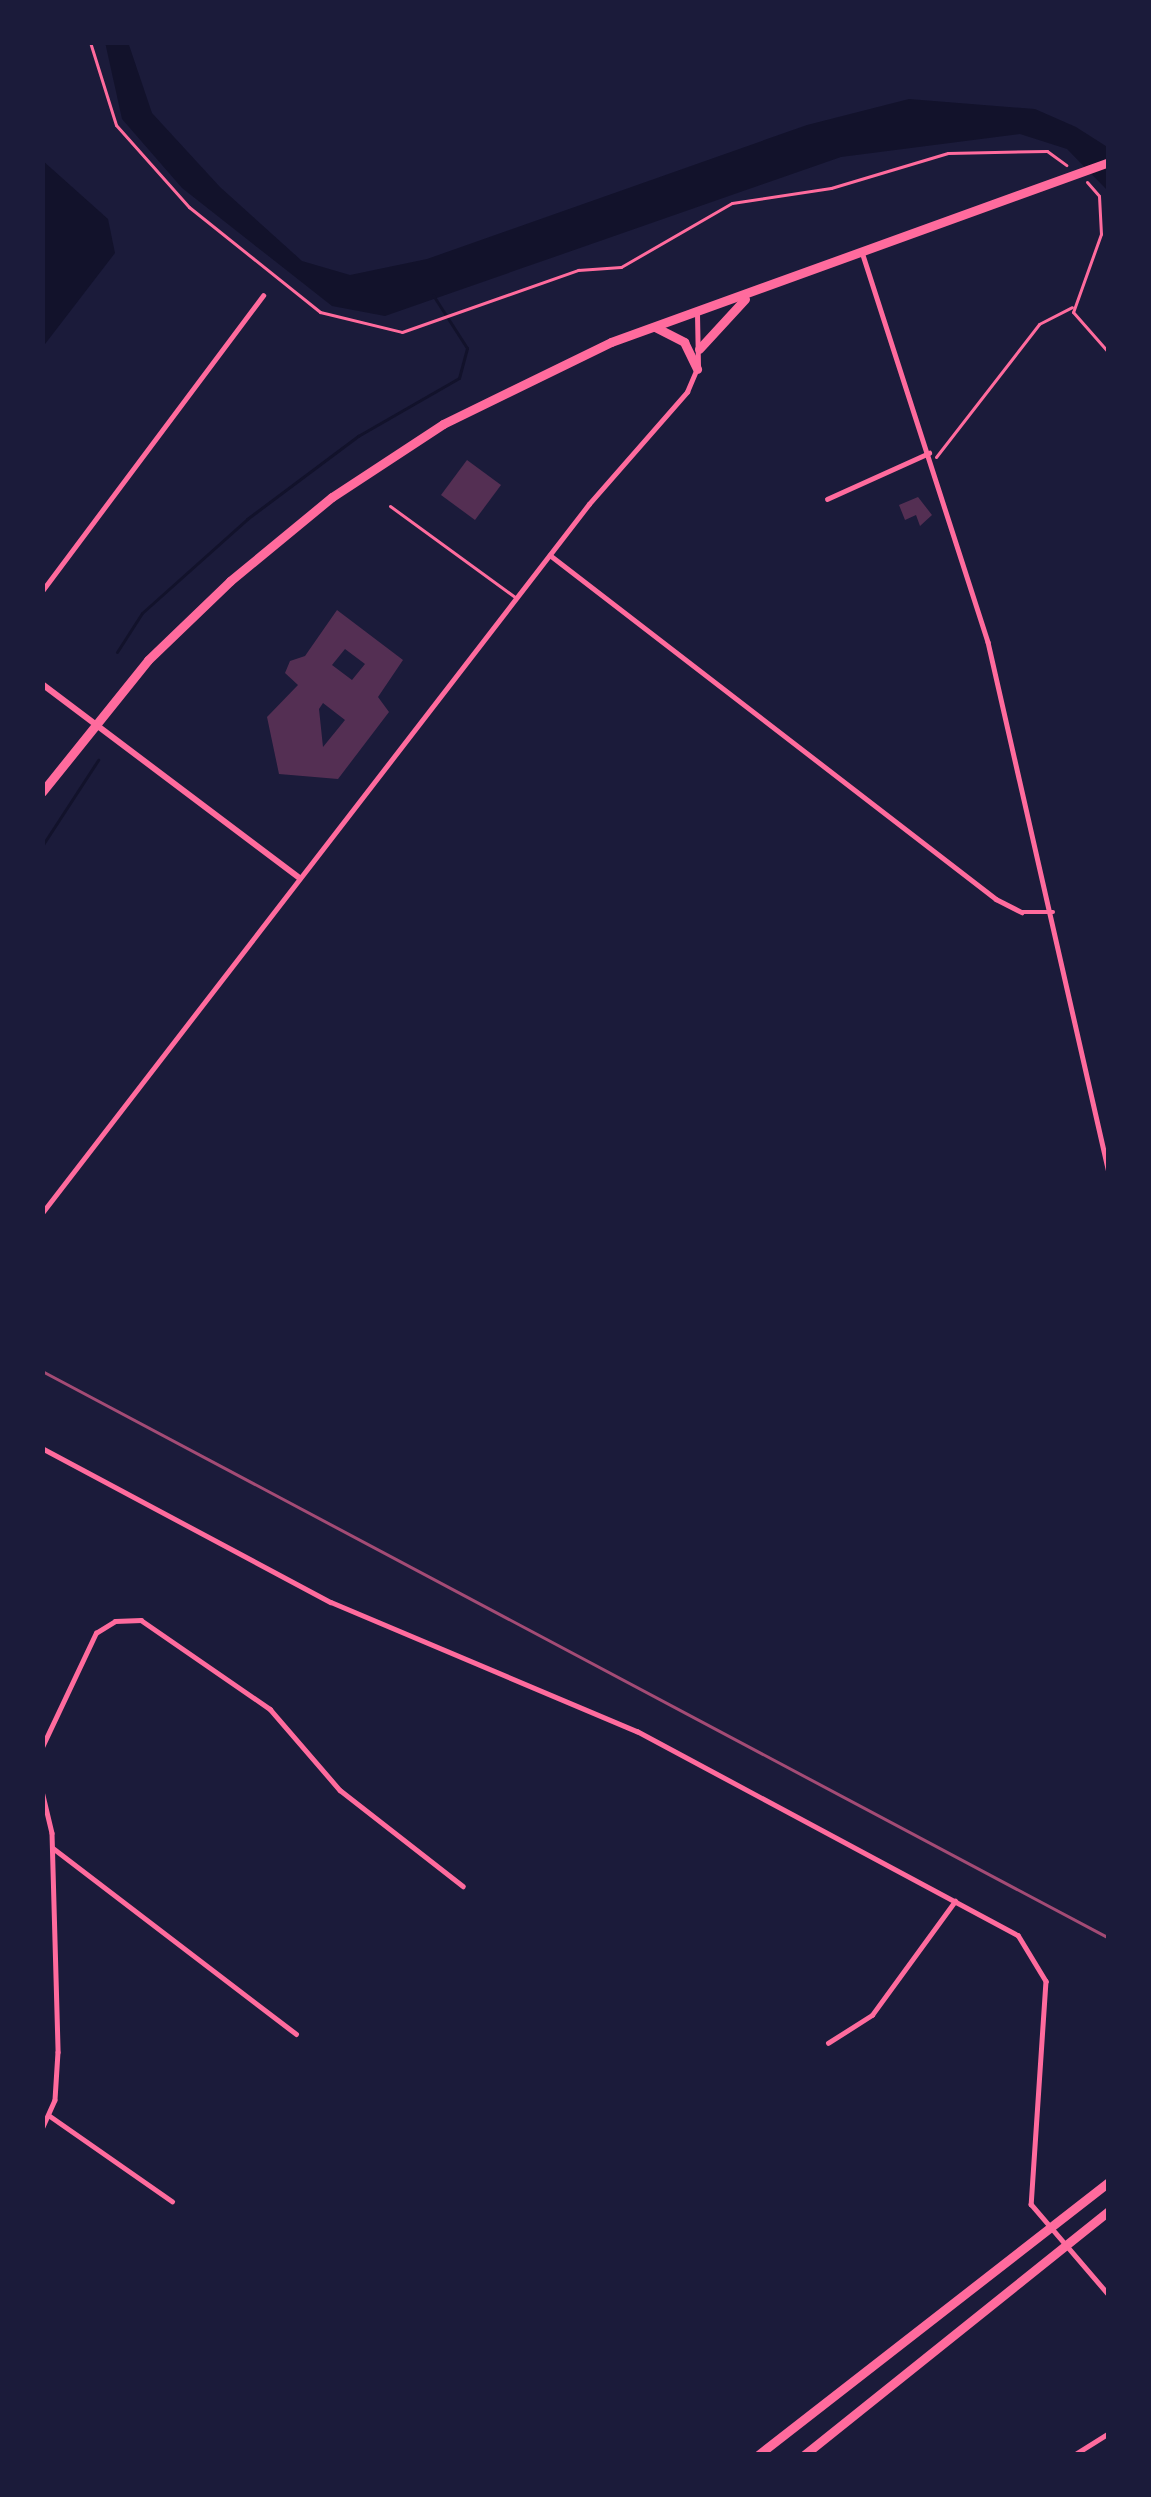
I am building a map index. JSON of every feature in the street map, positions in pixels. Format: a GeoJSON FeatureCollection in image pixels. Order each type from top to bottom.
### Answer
{"type":"FeatureCollection","features":[{"type":"Feature","properties":{"kind":"main road"},"geometry":{"type":"LineString","coordinates":[[42,792],[94,723],[230,580],[359,478],[480,403],[655,327],[1109,162]]}},
{"type":"Feature","properties":{"kind":"main road"},"geometry":{"type":"LineString","coordinates":[[699,350],[749,295]]}},
{"type":"Feature","properties":{"kind":"main road"},"geometry":{"type":"LineString","coordinates":[[655,327],[683,342],[697,369]]}},
{"type":"Feature","properties":{"kind":"main road"},"geometry":{"type":"LineString","coordinates":[[758,2455],[1109,2182]]}},
{"type":"Feature","properties":{"kind":"main road"},"geometry":{"type":"LineString","coordinates":[[804,2455],[1109,2210]]}},
{"type":"Feature","properties":{"kind":"street"},"geometry":{"type":"LineString","coordinates":[[863,255],[988,642],[1054,912],[1109,1173]]}},
{"type":"Feature","properties":{"kind":"street"},"geometry":{"type":"LineString","coordinates":[[42,591],[263,296]]}},
{"type":"Feature","properties":{"kind":"street"},"geometry":{"type":"LineString","coordinates":[[42,1213],[516,598],[677,404],[697,369],[697,313]]}},
{"type":"Feature","properties":{"kind":"street"},"geometry":{"type":"LineString","coordinates":[[827,499],[930,457]]}},
{"type":"Feature","properties":{"kind":"street"},"geometry":{"type":"LineString","coordinates":[[550,555],[996,899],[1022,912],[1054,912]]}},
{"type":"Feature","properties":{"kind":"street"},"geometry":{"type":"LineString","coordinates":[[42,684],[298,878]]}},
{"type":"Feature","properties":{"kind":"street"},"geometry":{"type":"LineString","coordinates":[[42,1448],[331,1602],[637,1731],[1018,1935],[1042,1966],[1031,2204],[1109,2294]]}},
{"type":"Feature","properties":{"kind":"street"},"geometry":{"type":"LineString","coordinates":[[42,1747],[88,1644],[115,1622],[141,1620],[191,1648],[270,1709],[377,1823],[463,1886]]}},
{"type":"Feature","properties":{"kind":"street"},"geometry":{"type":"LineString","coordinates":[[42,1791],[53,1848],[58,2052],[50,2116],[42,2129]]}},
{"type":"Feature","properties":{"kind":"street"},"geometry":{"type":"LineString","coordinates":[[53,1848],[296,2034]]}},
{"type":"Feature","properties":{"kind":"street"},"geometry":{"type":"LineString","coordinates":[[828,2043],[872,2014],[955,1901]]}},
{"type":"Feature","properties":{"kind":"street"},"geometry":{"type":"LineString","coordinates":[[50,2116],[172,2201]]}},
{"type":"Feature","properties":{"kind":"street"},"geometry":{"type":"LineString","coordinates":[[1074,2455],[1109,2433]]}},
{"type":"Feature","properties":{"kind":"lane"},"geometry":{"type":"LineString","coordinates":[[390,506],[516,598]]}},
{"type":"Feature","properties":{"kind":"path"},"geometry":{"type":"LineString","coordinates":[[90,42],[89,59],[103,76],[116,124],[189,206],[286,288],[342,322],[402,332],[435,325],[578,270],[621,267],[732,203],[831,188],[948,153],[1008,148],[1056,157]]}},
{"type":"Feature","properties":{"kind":"path"},"geometry":{"type":"LineString","coordinates":[[1096,190],[1100,234],[1074,306],[1079,327],[1109,353]]}},
{"type":"Feature","properties":{"kind":"path"},"geometry":{"type":"LineString","coordinates":[[930,457],[1039,324],[1074,306]]}},
{"type":"Feature","properties":{"kind":"shaded area"},"geometry":{"type":"Polygon","coordinates":[[[105,42],[128,42],[152,113],[220,187],[302,261],[350,275],[427,259],[807,125],[909,99],[1035,109],[1076,127],[1109,148],[1109,192],[1067,149],[1020,134],[841,157],[385,316],[332,306],[182,188],[122,119],[105,42]]]}},
{"type":"Feature","properties":{"kind":"shaded area"},"geometry":{"type":"Polygon","coordinates":[[[42,160],[108,219],[115,253],[42,348],[42,160]]]}},
{"type":"Feature","properties":{"kind":"building"},"geometry":{"type":"Polygon","coordinates":[[[467,460],[501,485],[475,520],[441,495],[467,460]]]}},
{"type":"Feature","properties":{"kind":"building"},"geometry":{"type":"Polygon","coordinates":[[[918,497],[932,515],[920,526],[916,515],[905,520],[899,505],[918,497]]]}},
{"type":"Feature","properties":{"kind":"building"},"geometry":{"type":"Polygon","coordinates":[[[337,610],[403,660],[378,697],[389,712],[338,779],[279,774],[267,717],[298,685],[285,673],[290,661],[305,656],[337,610]],[[345,649],[332,665],[352,680],[365,664],[345,649]],[[323,703],[319,709],[323,747],[345,720],[323,703]]]}},
{"type":"Feature","properties":{"kind":"waterway"},"geometry":{"type":"LineString","coordinates":[[117,652],[142,613],[247,519],[358,436],[459,378],[467,348],[433,295]]}},
{"type":"Feature","properties":{"kind":"waterway"},"geometry":{"type":"LineString","coordinates":[[42,846],[98,760]]}},
{"type":"Feature","properties":{"kind":"railway"},"geometry":{"type":"LineString","coordinates":[[42,1371],[1109,1938]]}}]}
